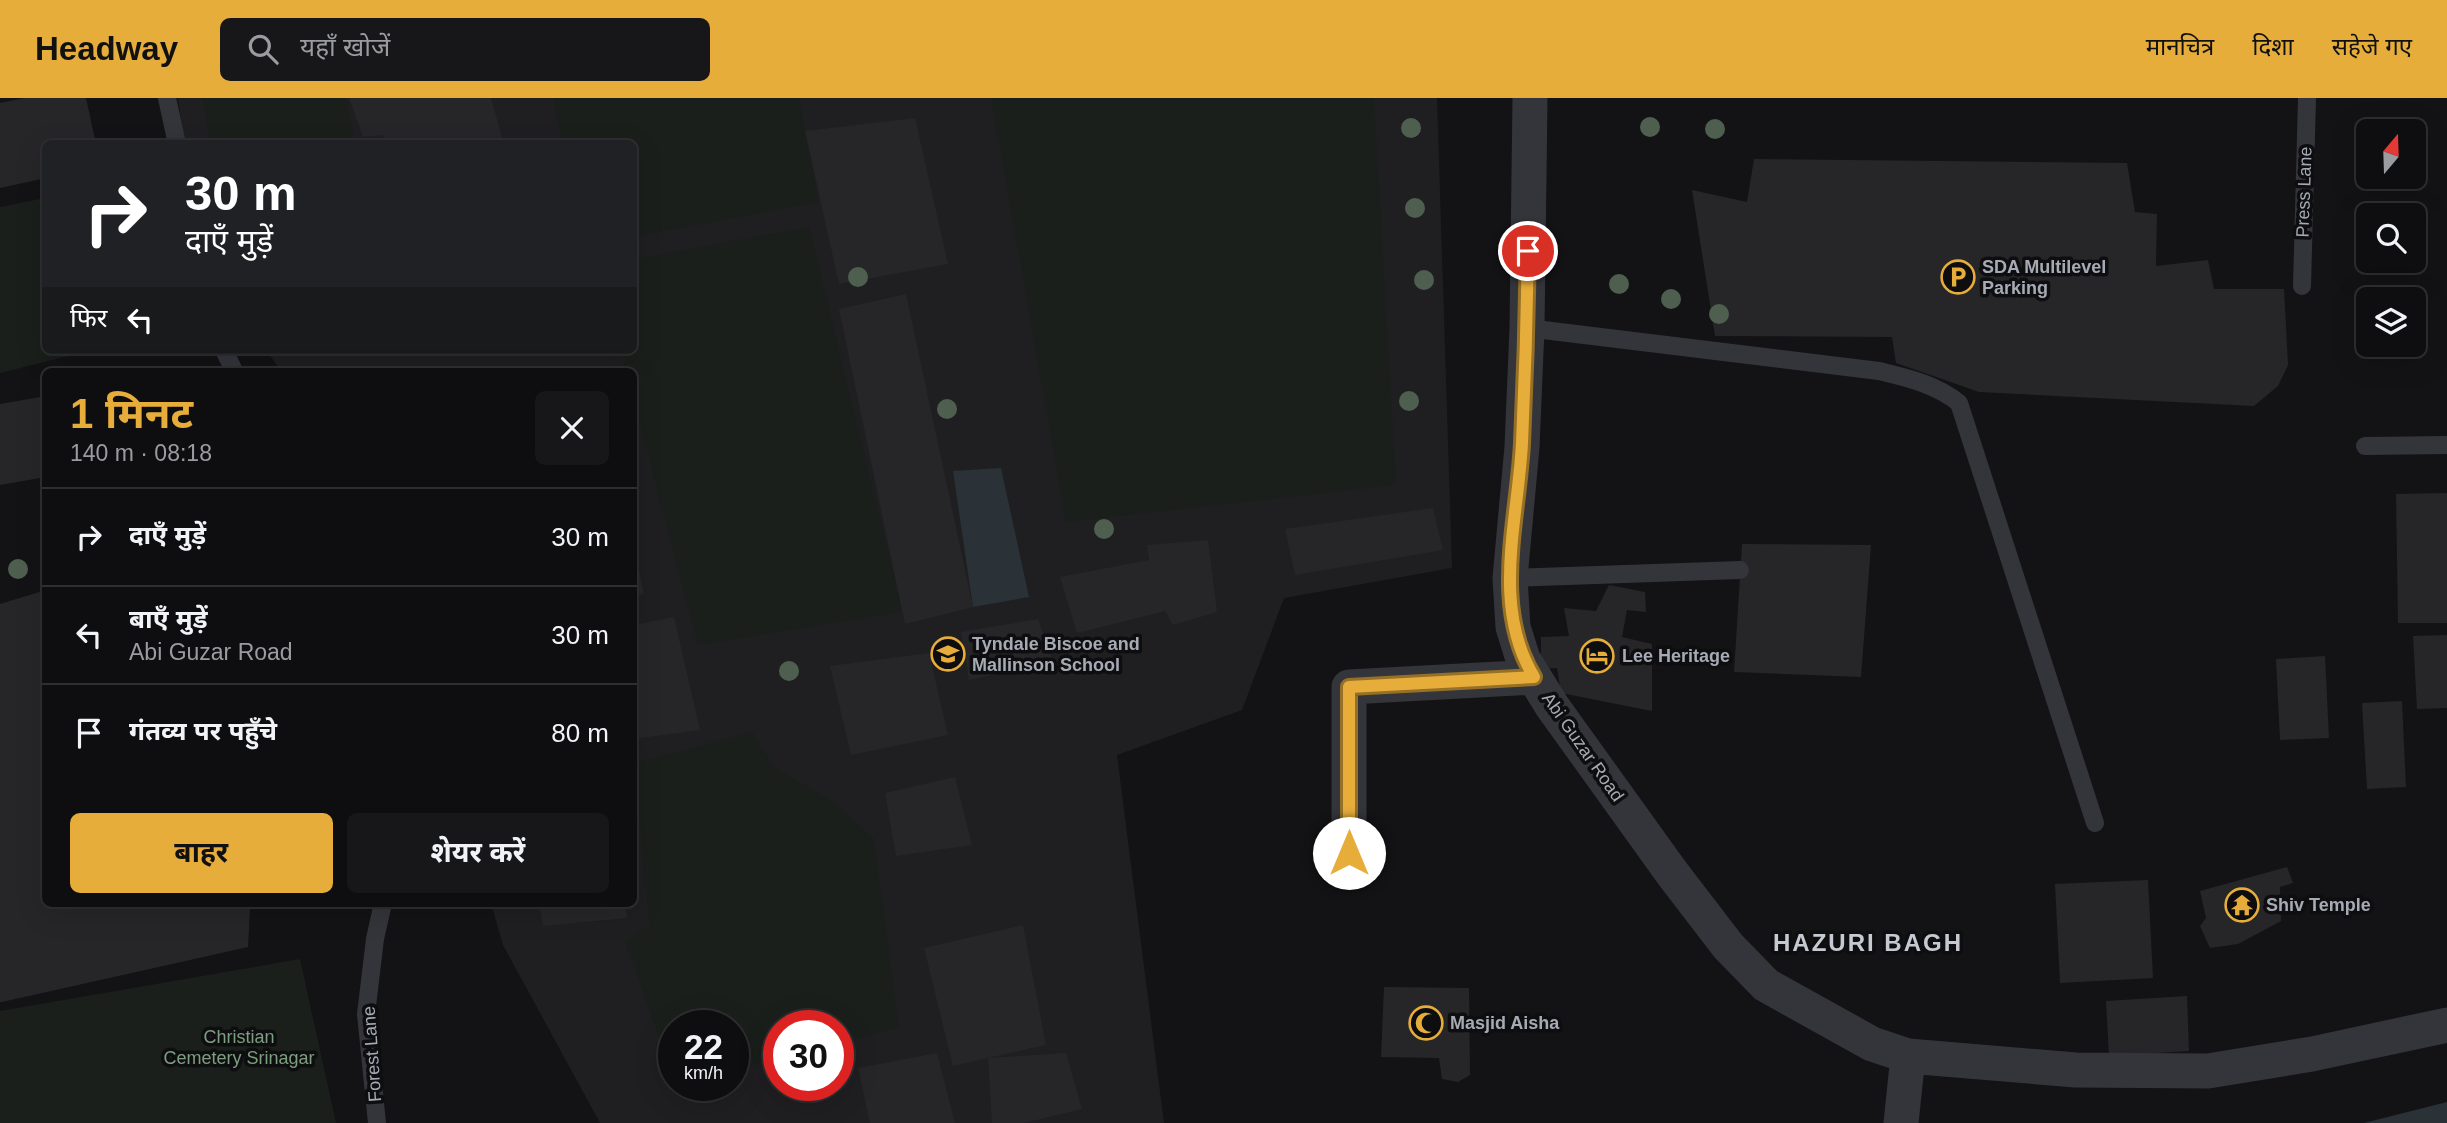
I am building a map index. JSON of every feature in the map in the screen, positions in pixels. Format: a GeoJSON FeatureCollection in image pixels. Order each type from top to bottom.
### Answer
{"type":"FeatureCollection","features":[{"type":"Feature","properties":{"kind":"street","name":"Abi Guzar Road"},"geometry":{"type":"LineString","coordinates":[[1530,98],[1527,328],[1522,447],[1510,578],[1513,627],[1523,659],[1534,677],[1672,873],[1728,946],[1766,985],[1872,1044],[1908,1056],[2076,1070],[2208,1071],[2312,1054],[2447,1025]]}},
{"type":"Feature","properties":{"kind":"street"},"geometry":{"type":"LineString","coordinates":[[1349,853],[1349,687],[1534,677]]}},
{"type":"Feature","properties":{"kind":"street"},"geometry":{"type":"LineString","coordinates":[[1901,1123],[1908,1056]]}},
{"type":"Feature","properties":{"kind":"lane"},"geometry":{"type":"LineString","coordinates":[[167,98],[176,140]]}},
{"type":"Feature","properties":{"kind":"lane","name":"Press Lane"},"geometry":{"type":"LineString","coordinates":[[2302,286],[2307,98]]}},
{"type":"Feature","properties":{"kind":"lane"},"geometry":{"type":"LineString","coordinates":[[1527,328],[1879,371],[1925,383],[1945,392],[1959,403],[2095,823]]}},
{"type":"Feature","properties":{"kind":"lane"},"geometry":{"type":"LineString","coordinates":[[2365,446],[2447,446]]}},
{"type":"Feature","properties":{"kind":"lane"},"geometry":{"type":"LineString","coordinates":[[1510,578],[1740,570]]}},
{"type":"Feature","properties":{"kind":"lane","name":"Forest Lane"},"geometry":{"type":"LineString","coordinates":[[377,1123],[366,1014],[375,939],[382,907]]}},
{"type":"Feature","properties":{"kind":"shaded area","name":"Tyndale Biscoe and Mallinson School"},"geometry":{"type":"Polygon","coordinates":[[[178,98],[1437,98],[1452,568],[1284,598],[1242,710],[1117,755],[1164,1123],[600,1123],[503,945],[492,907],[637,907],[637,368],[279,368],[269,354],[637,354],[637,140],[184,140],[178,98]]]}},
{"type":"Feature","properties":{"kind":"shaded area"},"geometry":{"type":"Polygon","coordinates":[[[1001,468],[1029,597],[973,607],[953,471],[1001,468]]]}},
{"type":"Feature","properties":{"kind":"shaded area"},"geometry":{"type":"Polygon","coordinates":[[[2447,1102],[2447,1123],[2364,1123],[2447,1102]]]}},
{"type":"Feature","properties":{"kind":"green space"},"geometry":{"type":"Polygon","coordinates":[[[202,98],[346,98],[354,140],[210,140],[202,98]]]}},
{"type":"Feature","properties":{"kind":"green space"},"geometry":{"type":"Polygon","coordinates":[[[553,98],[799,98],[819,202],[637,236],[637,140],[561,140],[553,98]]]}},
{"type":"Feature","properties":{"kind":"green space"},"geometry":{"type":"Polygon","coordinates":[[[991,98],[1374,98],[1396,485],[1066,522],[991,98]]]}},
{"type":"Feature","properties":{"kind":"green space"},"geometry":{"type":"Polygon","coordinates":[[[42,199],[42,354],[77,354],[0,373],[0,207],[42,199]]]}},
{"type":"Feature","properties":{"kind":"green space"},"geometry":{"type":"Polygon","coordinates":[[[809,227],[903,612],[698,645],[637,412],[637,368],[625,368],[621,354],[637,354],[637,258],[809,227]]]}},
{"type":"Feature","properties":{"kind":"green space"},"geometry":{"type":"Polygon","coordinates":[[[752,732],[775,768],[834,802],[874,839],[899,1027],[854,1039],[854,1010],[763,1010],[763,1062],[749,1066],[749,1010],[658,1010],[658,1034],[625,941],[650,927],[637,794],[637,762],[752,732]]]}},
{"type":"Feature","properties":{"kind":"green space","name":"Christian Cemetery Srinagar"},"geometry":{"type":"Polygon","coordinates":[[[300,959],[336,1123],[0,1123],[0,1011],[300,959]]]}},
{"type":"Feature","properties":{"kind":"building"},"geometry":{"type":"Polygon","coordinates":[[[24,98],[86,98],[95,140],[42,140],[42,179],[0,188],[0,103],[24,98]]]}},
{"type":"Feature","properties":{"kind":"building"},"geometry":{"type":"Polygon","coordinates":[[[349,98],[491,98],[503,140],[384,140],[383,135],[363,137],[349,98]]]}},
{"type":"Feature","properties":{"kind":"building"},"geometry":{"type":"Polygon","coordinates":[[[915,118],[948,264],[839,284],[805,131],[915,118]]]}},
{"type":"Feature","properties":{"kind":"building","name":"SDA Multilevel Parking"},"geometry":{"type":"Polygon","coordinates":[[[1754,159],[2127,163],[2135,212],[2157,214],[2156,266],[2208,260],[2214,289],[2284,289],[2288,365],[2278,386],[2254,406],[1979,392],[1896,363],[1892,337],[1715,336],[1692,190],[1747,202],[1754,159]]]}},
{"type":"Feature","properties":{"kind":"building"},"geometry":{"type":"Polygon","coordinates":[[[906,294],[973,607],[905,624],[839,309],[906,294]]]}},
{"type":"Feature","properties":{"kind":"building"},"geometry":{"type":"Polygon","coordinates":[[[42,397],[42,478],[0,485],[0,404],[42,397]]]}},
{"type":"Feature","properties":{"kind":"building"},"geometry":{"type":"Polygon","coordinates":[[[2447,493],[2447,623],[2398,623],[2396,494],[2447,493]]]}},
{"type":"Feature","properties":{"kind":"building"},"geometry":{"type":"Polygon","coordinates":[[[1433,508],[1443,550],[1295,575],[1285,529],[1433,508]]]}},
{"type":"Feature","properties":{"kind":"building"},"geometry":{"type":"Polygon","coordinates":[[[1208,540],[1217,612],[1173,625],[1165,611],[1077,633],[1060,577],[1149,560],[1147,545],[1208,540]]]}},
{"type":"Feature","properties":{"kind":"building"},"geometry":{"type":"Polygon","coordinates":[[[1742,544],[1871,545],[1861,677],[1734,672],[1742,544]]]}},
{"type":"Feature","properties":{"kind":"building"},"geometry":{"type":"Polygon","coordinates":[[[637,561],[644,594],[637,595],[637,561]]]}},
{"type":"Feature","properties":{"kind":"building","name":"Lee Heritage"},"geometry":{"type":"Polygon","coordinates":[[[1609,585],[1645,592],[1646,612],[1627,610],[1622,637],[1652,644],[1652,711],[1561,693],[1557,668],[1541,669],[1541,637],[1569,636],[1564,608],[1596,611],[1609,585]]]}},
{"type":"Feature","properties":{"kind":"building"},"geometry":{"type":"Polygon","coordinates":[[[42,591],[42,907],[249,907],[248,947],[0,1002],[0,604],[42,591]]]}},
{"type":"Feature","properties":{"kind":"building"},"geometry":{"type":"Polygon","coordinates":[[[674,617],[700,730],[637,739],[637,624],[674,617]]]}},
{"type":"Feature","properties":{"kind":"building"},"geometry":{"type":"Polygon","coordinates":[[[1038,619],[1053,661],[969,680],[961,632],[1038,619]]]}},
{"type":"Feature","properties":{"kind":"building"},"geometry":{"type":"Polygon","coordinates":[[[2447,635],[2447,708],[2417,709],[2413,636],[2447,635]]]}},
{"type":"Feature","properties":{"kind":"building"},"geometry":{"type":"Polygon","coordinates":[[[929,653],[948,735],[851,755],[830,666],[929,653]]]}},
{"type":"Feature","properties":{"kind":"building"},"geometry":{"type":"Polygon","coordinates":[[[2325,656],[2329,738],[2280,740],[2276,659],[2325,656]]]}},
{"type":"Feature","properties":{"kind":"building"},"geometry":{"type":"Polygon","coordinates":[[[2402,701],[2406,787],[2367,789],[2362,703],[2402,701]]]}},
{"type":"Feature","properties":{"kind":"building"},"geometry":{"type":"Polygon","coordinates":[[[955,777],[972,845],[896,856],[885,793],[955,777]]]}},
{"type":"Feature","properties":{"kind":"building","name":"Shiv Temple"},"geometry":{"type":"Polygon","coordinates":[[[2287,867],[2293,883],[2280,887],[2281,921],[2238,944],[2210,948],[2200,926],[2206,918],[2200,891],[2287,867]]]}},
{"type":"Feature","properties":{"kind":"building"},"geometry":{"type":"Polygon","coordinates":[[[2148,880],[2153,978],[2060,983],[2055,884],[2148,880]]]}},
{"type":"Feature","properties":{"kind":"building"},"geometry":{"type":"Polygon","coordinates":[[[540,907],[626,907],[627,918],[543,926],[540,907]]]}},
{"type":"Feature","properties":{"kind":"building"},"geometry":{"type":"Polygon","coordinates":[[[1023,925],[1046,1045],[953,1066],[924,948],[1023,925]]]}},
{"type":"Feature","properties":{"kind":"building","name":"Masjid Aisha"},"geometry":{"type":"Polygon","coordinates":[[[1384,987],[1469,988],[1470,1075],[1458,1082],[1442,1079],[1439,1058],[1381,1057],[1384,987]]]}},
{"type":"Feature","properties":{"kind":"building"},"geometry":{"type":"Polygon","coordinates":[[[2187,996],[2189,1051],[2109,1056],[2106,1001],[2187,996]]]}},
{"type":"Feature","properties":{"kind":"building"},"geometry":{"type":"Polygon","coordinates":[[[937,1053],[955,1123],[870,1123],[858,1068],[937,1053]]]}},
{"type":"Feature","properties":{"kind":"building"},"geometry":{"type":"Polygon","coordinates":[[[1066,1053],[1082,1109],[1024,1123],[992,1123],[988,1058],[1066,1053]]]}},
{"type":"Feature","properties":{"kind":"place","name":"SDA Multilevel Parking"},"geometry":{"type":"Point","coordinates":[1958,277]}},
{"type":"Feature","properties":{"kind":"place","name":"Tyndale Biscoe and Mallinson School"},"geometry":{"type":"Point","coordinates":[948,654]}},
{"type":"Feature","properties":{"kind":"place","name":"Lee Heritage"},"geometry":{"type":"Point","coordinates":[1597,656]}},
{"type":"Feature","properties":{"kind":"place","name":"Shiv Temple"},"geometry":{"type":"Point","coordinates":[2242,905]}},
{"type":"Feature","properties":{"kind":"place","name":"Masjid Aisha"},"geometry":{"type":"Point","coordinates":[1426,1023]}},
{"type":"Feature","properties":{"kind":"district","name":"HAZURI BAGH"},"geometry":{"type":"Point","coordinates":[1868,942]}},
{"type":"Feature","properties":{"kind":"route"},"geometry":{"type":"LineString","coordinates":[[1349,853],[1349,687],[1534,677],[1523,659],[1513,627],[1510,578],[1522,447],[1528,251]]}}]}
